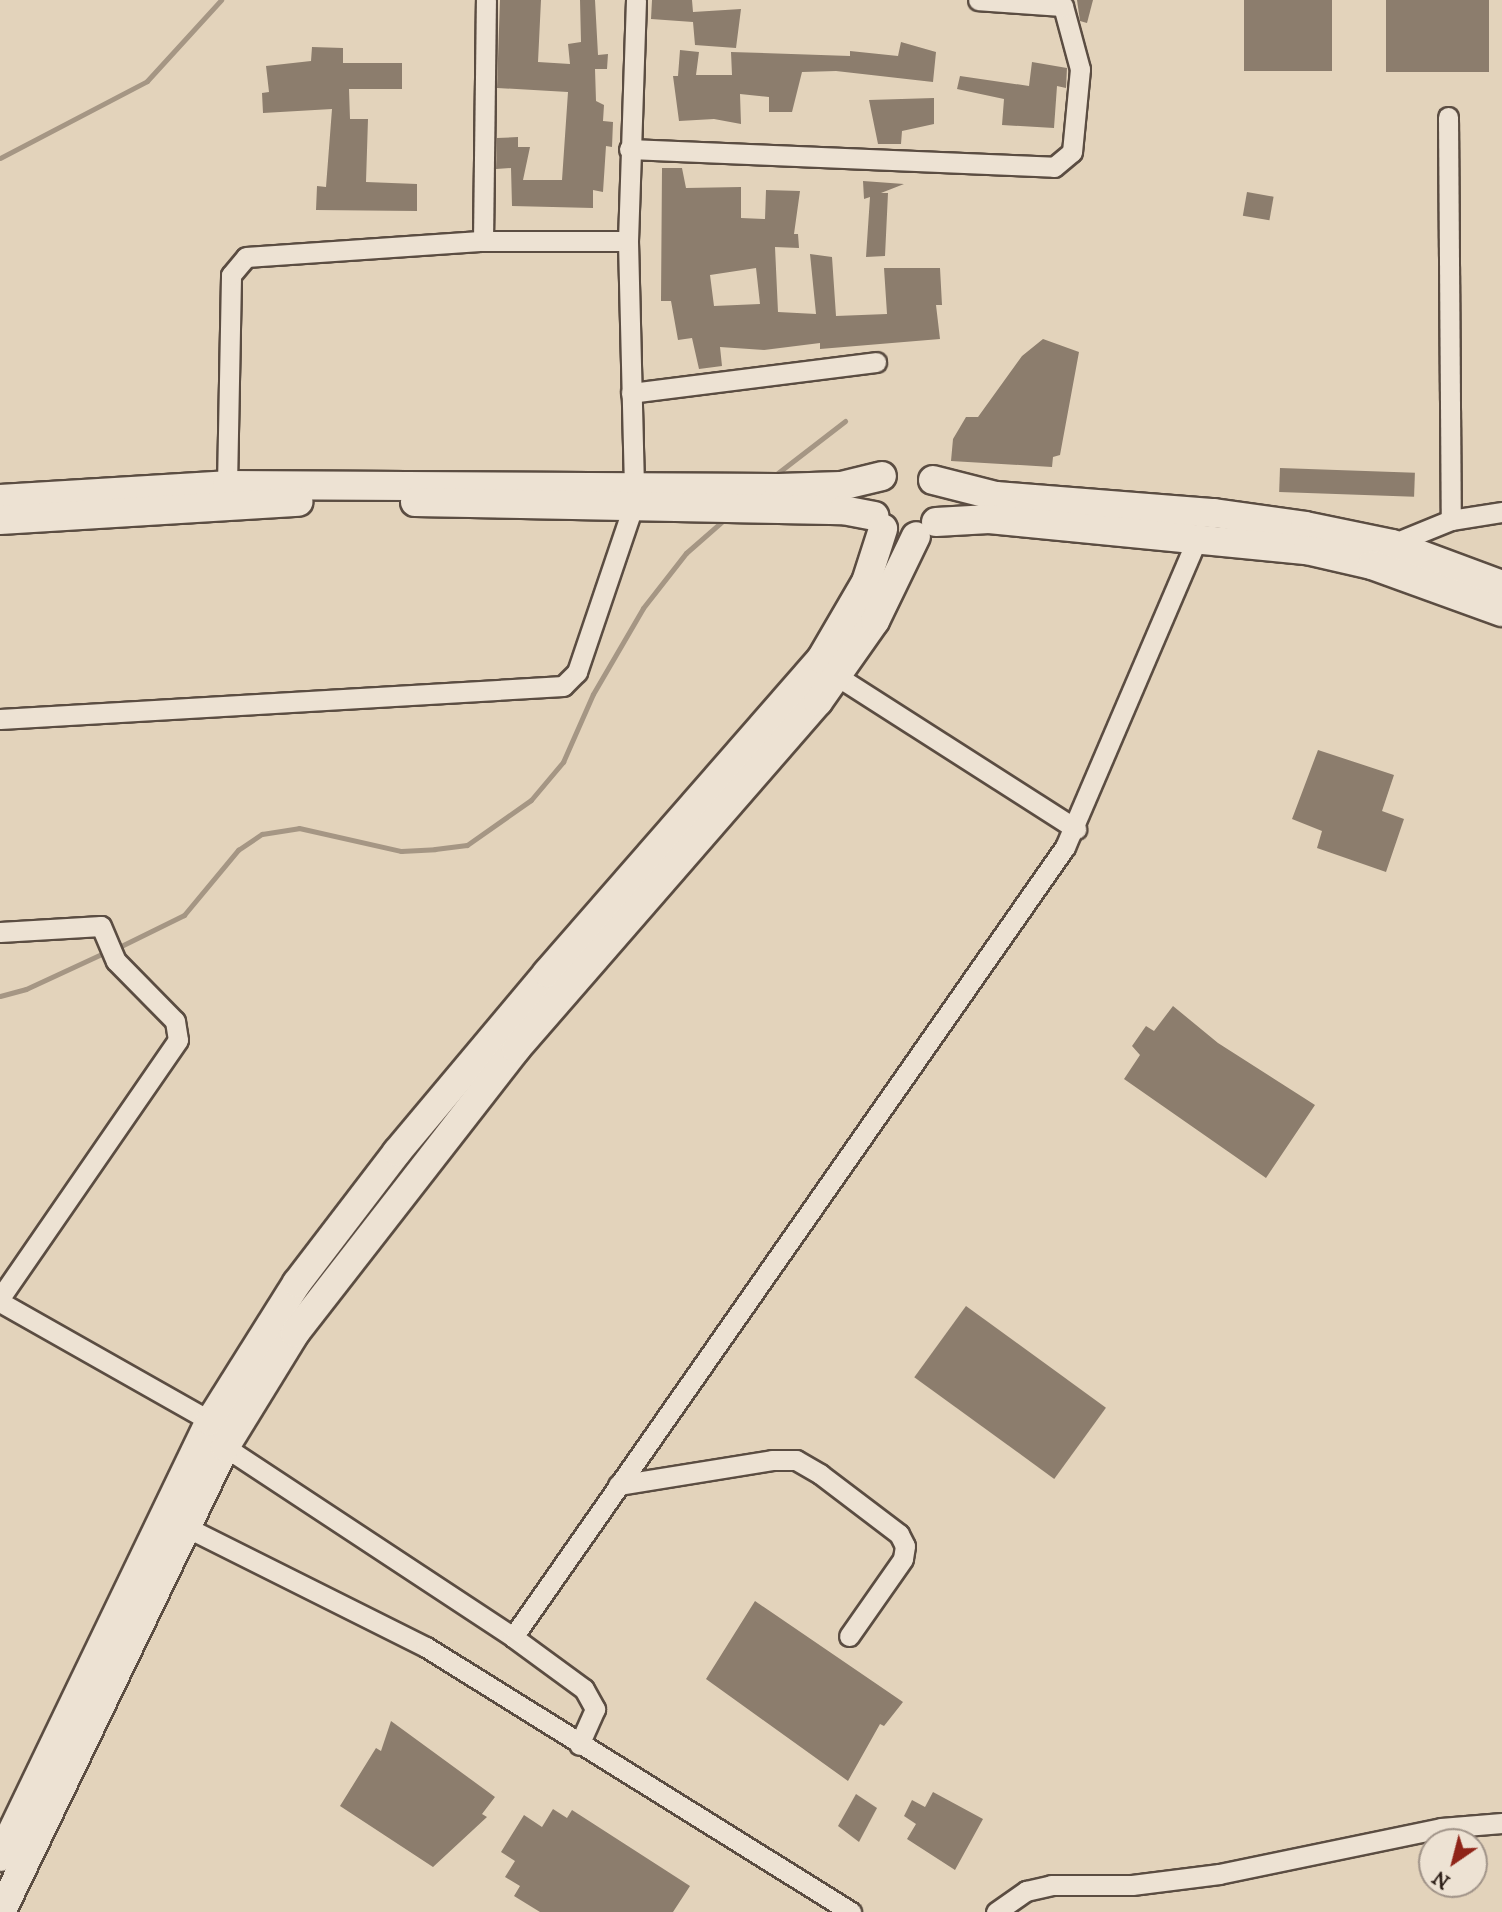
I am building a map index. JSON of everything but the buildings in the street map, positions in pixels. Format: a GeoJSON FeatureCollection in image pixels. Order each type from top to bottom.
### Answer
{"type":"FeatureCollection","features":[{"type":"Feature","properties":{"kind":"main road"},"geometry":{"type":"LineString","coordinates":[[0,499],[227,485],[633,497],[722,508],[779,488],[841,486],[882,476],[902,467],[924,472],[933,480],[996,496],[1214,513],[1392,544],[1502,585]]}},
{"type":"Feature","properties":{"kind":"main road"},"geometry":{"type":"LineString","coordinates":[[0,1857],[209,1421],[298,1283],[397,1152],[821,659],[866,582],[878,523],[870,499],[882,476]]}},
{"type":"Feature","properties":{"kind":"main road"},"geometry":{"type":"LineString","coordinates":[[1,1912],[225,1447],[295,1333],[422,1166],[837,676],[875,621],[941,502],[933,480]]}},
{"type":"Feature","properties":{"kind":"main road"},"geometry":{"type":"LineString","coordinates":[[0,520],[333,500],[748,498],[843,510],[878,523],[893,535],[989,519],[1198,537],[1307,550],[1372,565],[1502,612]]}},
{"type":"Feature","properties":{"kind":"street"},"geometry":{"type":"LineString","coordinates":[[483,241],[485,0]]}},
{"type":"Feature","properties":{"kind":"street"},"geometry":{"type":"LineString","coordinates":[[0,719],[562,685],[577,672],[633,497],[628,241],[636,0]]}},
{"type":"Feature","properties":{"kind":"street"},"geometry":{"type":"LineString","coordinates":[[629,149],[1054,167],[1072,152],[1080,69],[1063,6],[978,0]]}},
{"type":"Feature","properties":{"kind":"street"},"geometry":{"type":"LineString","coordinates":[[1448,117],[1451,520]]}},
{"type":"Feature","properties":{"kind":"street"},"geometry":{"type":"LineString","coordinates":[[227,485],[232,275],[236,265],[246,257],[483,241],[628,241]]}},
{"type":"Feature","properties":{"kind":"street"},"geometry":{"type":"LineString","coordinates":[[631,393],[876,362]]}},
{"type":"Feature","properties":{"kind":"street"},"geometry":{"type":"LineString","coordinates":[[1392,544],[1451,520],[1502,512]]}},
{"type":"Feature","properties":{"kind":"street"},"geometry":{"type":"LineString","coordinates":[[513,1637],[1076,829],[1198,537]]}},
{"type":"Feature","properties":{"kind":"street"},"geometry":{"type":"LineString","coordinates":[[837,676],[1076,829]]}},
{"type":"Feature","properties":{"kind":"street"},"geometry":{"type":"LineString","coordinates":[[0,932],[64,926],[104,928],[116,961],[175,1021],[178,1040],[0,1300],[209,1421]]}},
{"type":"Feature","properties":{"kind":"street"},"geometry":{"type":"LineString","coordinates":[[225,1447],[513,1637],[593,1700],[595,1709],[579,1745]]}},
{"type":"Feature","properties":{"kind":"street"},"geometry":{"type":"LineString","coordinates":[[618,1485],[772,1460],[796,1460],[820,1474],[898,1534],[905,1546],[903,1559],[849,1636]]}},
{"type":"Feature","properties":{"kind":"street"},"geometry":{"type":"LineString","coordinates":[[188,1528],[396,1629],[851,1912]]}},
{"type":"Feature","properties":{"kind":"street"},"geometry":{"type":"LineString","coordinates":[[996,1912],[1027,1891],[1051,1885],[1132,1885],[1219,1874],[1441,1828],[1502,1823]]}},
{"type":"Feature","properties":{"kind":"waterway"},"geometry":{"type":"LineString","coordinates":[[0,158],[147,81],[221,0]]}},
{"type":"Feature","properties":{"kind":"waterway"},"geometry":{"type":"LineString","coordinates":[[770,479],[845,421]]}},
{"type":"Feature","properties":{"kind":"waterway"},"geometry":{"type":"LineString","coordinates":[[115,949],[184,915],[238,850],[262,834],[299,828],[401,851],[467,845],[531,800],[563,762],[593,694],[643,608],[686,553],[726,518]]}},
{"type":"Feature","properties":{"kind":"waterway"},"geometry":{"type":"LineString","coordinates":[[0,996],[26,989],[106,952]]}}]}
